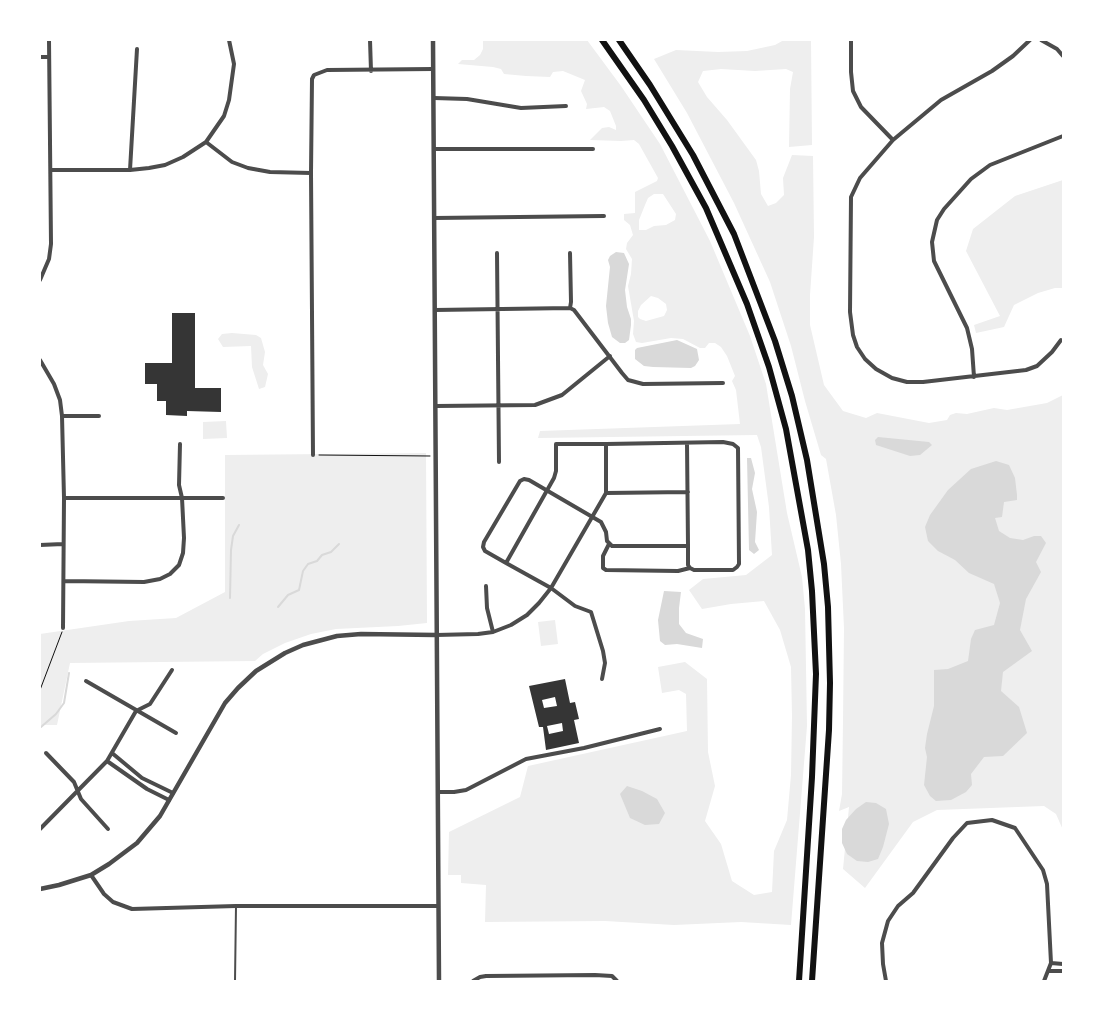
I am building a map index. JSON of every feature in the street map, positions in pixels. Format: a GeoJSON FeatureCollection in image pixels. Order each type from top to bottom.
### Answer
{"type":"FeatureCollection","features":[{"type":"Feature","properties":{"kind":"highway"},"geometry":{"type":"LineString","coordinates":[[602,40],[672,146],[706,208],[747,304],[786,429],[808,550],[816,674],[814,757],[799,981]]}},
{"type":"Feature","properties":{"kind":"highway"},"geometry":{"type":"LineString","coordinates":[[619,40],[650,84],[683,138],[734,234],[775,341],[792,396],[807,460],[824,564],[828,607],[830,683],[812,981]]}},
{"type":"Feature","properties":{"kind":"street"},"geometry":{"type":"LineString","coordinates":[[40,280],[49,259],[51,244],[49,40]]}},
{"type":"Feature","properties":{"kind":"street"},"geometry":{"type":"LineString","coordinates":[[51,170],[130,170],[164,165],[183,157],[206,142],[224,116],[229,100],[234,64],[229,40]]}},
{"type":"Feature","properties":{"kind":"street"},"geometry":{"type":"LineString","coordinates":[[370,40],[371,71]]}},
{"type":"Feature","properties":{"kind":"street"},"geometry":{"type":"LineString","coordinates":[[434,40],[439,981]]}},
{"type":"Feature","properties":{"kind":"street"},"geometry":{"type":"LineString","coordinates":[[851,40],[853,91],[861,107],[893,140]]}},
{"type":"Feature","properties":{"kind":"street"},"geometry":{"type":"LineString","coordinates":[[1030,40],[1013,56],[992,71],[941,100],[893,140],[860,178],[851,197],[850,312],[857,348],[865,359],[876,369],[892,378],[908,382],[974,377],[1026,370],[1037,366],[1052,352],[1061,340]]}},
{"type":"Feature","properties":{"kind":"street"},"geometry":{"type":"LineString","coordinates":[[1041,40],[1057,49],[1063,56]]}},
{"type":"Feature","properties":{"kind":"street"},"geometry":{"type":"LineString","coordinates":[[130,170],[137,49]]}},
{"type":"Feature","properties":{"kind":"street"},"geometry":{"type":"LineString","coordinates":[[40,57],[49,57]]}},
{"type":"Feature","properties":{"kind":"street"},"geometry":{"type":"LineString","coordinates":[[313,455],[311,86],[314,75],[327,70],[434,70]]}},
{"type":"Feature","properties":{"kind":"street"},"geometry":{"type":"LineString","coordinates":[[434,98],[467,99],[521,108],[566,106]]}},
{"type":"Feature","properties":{"kind":"street"},"geometry":{"type":"LineString","coordinates":[[974,377],[972,349],[967,328],[934,262],[932,242],[937,220],[944,209],[965,186],[990,165],[1063,136]]}},
{"type":"Feature","properties":{"kind":"street"},"geometry":{"type":"LineString","coordinates":[[206,142],[232,162],[248,168],[270,172],[311,173]]}},
{"type":"Feature","properties":{"kind":"street"},"geometry":{"type":"LineString","coordinates":[[434,149],[593,149]]}},
{"type":"Feature","properties":{"kind":"street"},"geometry":{"type":"LineString","coordinates":[[434,218],[604,216]]}},
{"type":"Feature","properties":{"kind":"street"},"geometry":{"type":"LineString","coordinates":[[497,253],[499,462]]}},
{"type":"Feature","properties":{"kind":"street"},"geometry":{"type":"LineString","coordinates":[[570,253],[570,308]]}},
{"type":"Feature","properties":{"kind":"street"},"geometry":{"type":"LineString","coordinates":[[435,310],[570,308],[574,310],[628,380],[650,384],[723,383]]}},
{"type":"Feature","properties":{"kind":"street"},"geometry":{"type":"LineString","coordinates":[[436,406],[535,405],[562,395],[610,356]]}},
{"type":"Feature","properties":{"kind":"street"},"geometry":{"type":"LineString","coordinates":[[40,360],[54,384],[60,400],[62,416],[64,498],[63,628]]}},
{"type":"Feature","properties":{"kind":"street"},"geometry":{"type":"LineString","coordinates":[[62,416],[99,416]]}},
{"type":"Feature","properties":{"kind":"street"},"geometry":{"type":"LineString","coordinates":[[687,443],[688,565],[690,568]]}},
{"type":"Feature","properties":{"kind":"street"},"geometry":{"type":"LineString","coordinates":[[506,563],[556,471],[556,444],[729,443],[733,444],[739,451],[738,564],[733,570],[694,570],[690,568],[678,571],[606,570],[603,568],[603,556],[609,544]]}},
{"type":"Feature","properties":{"kind":"street"},"geometry":{"type":"LineString","coordinates":[[64,581],[144,582],[160,579],[170,574],[178,565],[183,553],[182,498],[179,485],[180,444]]}},
{"type":"Feature","properties":{"kind":"street"},"geometry":{"type":"LineString","coordinates":[[40,889],[66,884],[91,875],[137,843],[160,816],[225,703],[256,671],[285,653],[303,645],[337,636],[361,634],[478,634],[493,632],[511,625],[527,615],[551,588],[606,493],[606,444]]}},
{"type":"Feature","properties":{"kind":"street"},"geometry":{"type":"LineString","coordinates":[[602,679],[605,663],[591,612],[574,606],[551,588],[485,551],[483,547],[484,542],[520,481],[524,479],[529,480],[601,522],[606,532],[607,541],[615,547],[688,546]]}},
{"type":"Feature","properties":{"kind":"street"},"geometry":{"type":"LineString","coordinates":[[606,493],[688,492]]}},
{"type":"Feature","properties":{"kind":"street"},"geometry":{"type":"LineString","coordinates":[[64,498],[223,498]]}},
{"type":"Feature","properties":{"kind":"street"},"geometry":{"type":"LineString","coordinates":[[40,545],[63,544]]}},
{"type":"Feature","properties":{"kind":"street"},"geometry":{"type":"LineString","coordinates":[[486,586],[486,608],[493,632]]}},
{"type":"Feature","properties":{"kind":"street"},"geometry":{"type":"LineString","coordinates":[[40,829],[107,761],[136,711],[150,704],[172,670]]}},
{"type":"Feature","properties":{"kind":"street"},"geometry":{"type":"LineString","coordinates":[[86,681],[176,733]]}},
{"type":"Feature","properties":{"kind":"street"},"geometry":{"type":"LineString","coordinates":[[438,792],[466,790],[526,759],[584,748],[660,730]]}},
{"type":"Feature","properties":{"kind":"street"},"geometry":{"type":"LineString","coordinates":[[46,753],[74,782],[80,800],[108,828]]}},
{"type":"Feature","properties":{"kind":"street"},"geometry":{"type":"LineString","coordinates":[[112,753],[142,778],[173,793]]}},
{"type":"Feature","properties":{"kind":"street"},"geometry":{"type":"LineString","coordinates":[[107,761],[147,789],[169,800]]}},
{"type":"Feature","properties":{"kind":"street"},"geometry":{"type":"LineString","coordinates":[[886,981],[882,943],[888,921],[898,906],[913,893],[953,838],[967,823],[992,820],[1015,828],[1043,870],[1047,884],[1051,963],[1044,981]]}},
{"type":"Feature","properties":{"kind":"street"},"geometry":{"type":"LineString","coordinates":[[91,875],[104,894],[113,902],[132,909],[236,906],[438,906]]}},
{"type":"Feature","properties":{"kind":"street"},"geometry":{"type":"LineString","coordinates":[[1051,963],[1063,964]]}},
{"type":"Feature","properties":{"kind":"street"},"geometry":{"type":"LineString","coordinates":[[1049,971],[1063,971]]}},
{"type":"Feature","properties":{"kind":"street"},"geometry":{"type":"LineString","coordinates":[[473,981],[486,976],[608,975],[617,981]]}},
{"type":"Feature","properties":{"kind":"lane"},"geometry":{"type":"LineString","coordinates":[[235,981],[236,906]]}},
{"type":"Feature","properties":{"kind":"path"},"geometry":{"type":"LineString","coordinates":[[313,455],[436,455]]}},
{"type":"Feature","properties":{"kind":"path"},"geometry":{"type":"LineString","coordinates":[[40,690],[63,628]]}},
{"type":"Feature","properties":{"kind":"shaded area"},"geometry":{"type":"Polygon","coordinates":[[[483,40],[587,40],[660,144],[710,241],[750,336],[766,384],[787,513],[802,577],[805,609],[807,726],[791,925],[741,922],[674,925],[605,921],[485,922],[486,885],[461,883],[461,875],[448,875],[449,832],[520,797],[528,766],[687,731],[686,694],[679,690],[662,693],[658,667],[685,662],[707,679],[708,752],[715,786],[705,821],[721,844],[732,881],[754,895],[772,892],[774,851],[787,820],[791,775],[791,667],[780,630],[764,601],[702,609],[689,590],[703,579],[746,575],[772,555],[769,507],[761,447],[757,435],[538,438],[540,431],[740,424],[736,390],[732,381],[735,376],[721,347],[715,343],[709,343],[705,348],[700,348],[683,339],[671,338],[642,343],[636,342],[633,334],[634,321],[628,286],[632,259],[626,249],[627,243],[633,235],[630,225],[624,220],[624,214],[635,213],[635,192],[657,181],[658,178],[639,144],[634,140],[590,140],[602,128],[609,127],[616,130],[616,126],[610,111],[604,107],[586,109],[587,104],[581,91],[585,80],[563,71],[553,72],[550,77],[526,76],[504,74],[501,69],[493,67],[458,64],[462,60],[474,60],[483,49],[483,40]],[[654,194],[648,198],[645,205],[639,220],[639,230],[666,225],[675,220],[676,214],[663,194],[654,194]],[[651,296],[641,305],[638,311],[638,317],[646,321],[664,316],[667,310],[666,304],[658,298],[651,296]]]}},
{"type":"Feature","properties":{"kind":"shaded area"},"geometry":{"type":"Polygon","coordinates":[[[784,40],[811,40],[812,145],[789,147],[790,89],[793,72],[786,69],[755,71],[721,69],[703,71],[698,82],[707,97],[727,120],[756,160],[761,194],[768,206],[776,203],[784,195],[783,178],[792,155],[813,156],[814,237],[810,325],[824,385],[843,411],[866,418],[877,413],[929,423],[947,420],[950,415],[956,413],[967,414],[994,408],[1007,410],[1047,403],[1063,395],[1063,830],[1056,814],[1044,806],[937,810],[913,822],[865,888],[843,869],[849,807],[839,811],[842,794],[844,628],[841,564],[836,515],[826,459],[821,455],[791,346],[770,282],[734,203],[687,113],[654,59],[676,50],[747,51],[775,45],[784,40]]]}},
{"type":"Feature","properties":{"kind":"shaded area"},"geometry":{"type":"Polygon","coordinates":[[[1063,180],[1063,288],[1055,288],[1038,293],[1014,305],[1004,327],[976,333],[974,325],[1000,316],[966,251],[973,229],[1015,196],[1063,180]]]}},
{"type":"Feature","properties":{"kind":"shaded area"},"geometry":{"type":"Polygon","coordinates":[[[616,252],[624,253],[629,264],[625,290],[631,325],[629,340],[625,343],[620,343],[612,337],[606,306],[610,267],[608,260],[616,252]]]}},
{"type":"Feature","properties":{"kind":"shaded area"},"geometry":{"type":"Polygon","coordinates":[[[222,334],[256,335],[261,338],[265,352],[263,365],[268,374],[265,387],[259,389],[252,367],[251,346],[223,347],[218,339],[222,334]]]}},
{"type":"Feature","properties":{"kind":"shaded area"},"geometry":{"type":"Polygon","coordinates":[[[677,340],[697,349],[699,360],[695,366],[691,368],[644,366],[635,359],[635,350],[637,348],[677,340]]]}},
{"type":"Feature","properties":{"kind":"shaded area"},"geometry":{"type":"Polygon","coordinates":[[[226,421],[227,438],[203,439],[203,422],[226,421]]]}},
{"type":"Feature","properties":{"kind":"shaded area"},"geometry":{"type":"Polygon","coordinates":[[[878,437],[929,442],[932,445],[920,455],[910,456],[876,445],[875,440],[878,437]]]}},
{"type":"Feature","properties":{"kind":"shaded area"},"geometry":{"type":"Polygon","coordinates":[[[426,453],[427,623],[336,629],[311,634],[285,643],[263,654],[255,661],[70,663],[57,725],[40,725],[40,634],[129,621],[176,618],[225,592],[225,455],[426,453]]]}},
{"type":"Feature","properties":{"kind":"shaded area"},"geometry":{"type":"Polygon","coordinates":[[[747,458],[751,458],[755,473],[752,489],[757,512],[755,542],[759,550],[754,554],[749,550],[747,458]]]}},
{"type":"Feature","properties":{"kind":"shaded area"},"geometry":{"type":"Polygon","coordinates":[[[996,461],[1009,465],[1015,478],[1017,495],[1017,500],[1004,502],[1002,517],[995,518],[999,531],[1010,538],[1023,540],[1034,536],[1041,536],[1046,543],[1036,562],[1041,572],[1026,599],[1020,630],[1032,651],[1003,672],[1001,691],[1019,707],[1027,733],[1003,756],[984,757],[971,774],[972,785],[966,792],[951,800],[936,801],[930,796],[924,785],[927,757],[925,748],[934,706],[934,670],[948,669],[968,661],[971,639],[975,630],[994,625],[1000,603],[994,584],[969,573],[955,560],[938,551],[928,541],[925,527],[930,515],[948,490],[971,469],[996,461]]]}},
{"type":"Feature","properties":{"kind":"shaded area"},"geometry":{"type":"Polygon","coordinates":[[[664,591],[681,592],[679,624],[686,633],[703,639],[702,648],[677,644],[665,645],[660,641],[658,620],[664,591]]]}},
{"type":"Feature","properties":{"kind":"shaded area"},"geometry":{"type":"Polygon","coordinates":[[[555,620],[558,644],[541,646],[538,622],[555,620]]]}},
{"type":"Feature","properties":{"kind":"shaded area"},"geometry":{"type":"Polygon","coordinates":[[[627,786],[657,799],[665,813],[659,824],[645,825],[630,818],[620,794],[627,786]]]}},
{"type":"Feature","properties":{"kind":"shaded area"},"geometry":{"type":"Polygon","coordinates":[[[866,802],[876,803],[886,809],[889,824],[878,859],[868,862],[857,861],[847,854],[842,843],[842,829],[846,820],[866,802]]]}},
{"type":"Feature","properties":{"kind":"building"},"geometry":{"type":"Polygon","coordinates":[[[172,313],[195,313],[195,388],[221,388],[221,412],[187,411],[187,416],[166,415],[166,401],[157,401],[157,384],[145,384],[145,363],[172,363],[172,313]]]}},
{"type":"Feature","properties":{"kind":"building"},"geometry":{"type":"Polygon","coordinates":[[[565,679],[570,703],[575,702],[579,719],[574,720],[579,743],[546,750],[543,727],[539,727],[529,686],[565,679]],[[555,697],[542,700],[544,708],[557,706],[555,697]],[[562,723],[547,726],[549,734],[563,731],[562,723]]]}},
{"type":"Feature","properties":{"kind":"waterway"},"geometry":{"type":"LineString","coordinates":[[230,598],[231,550],[233,536],[239,525]]}},
{"type":"Feature","properties":{"kind":"waterway"},"geometry":{"type":"LineString","coordinates":[[278,607],[288,595],[299,590],[303,571],[308,564],[317,561],[322,555],[331,552],[339,544]]}},
{"type":"Feature","properties":{"kind":"waterway"},"geometry":{"type":"LineString","coordinates":[[41,727],[56,714],[64,703],[69,673]]}}]}
